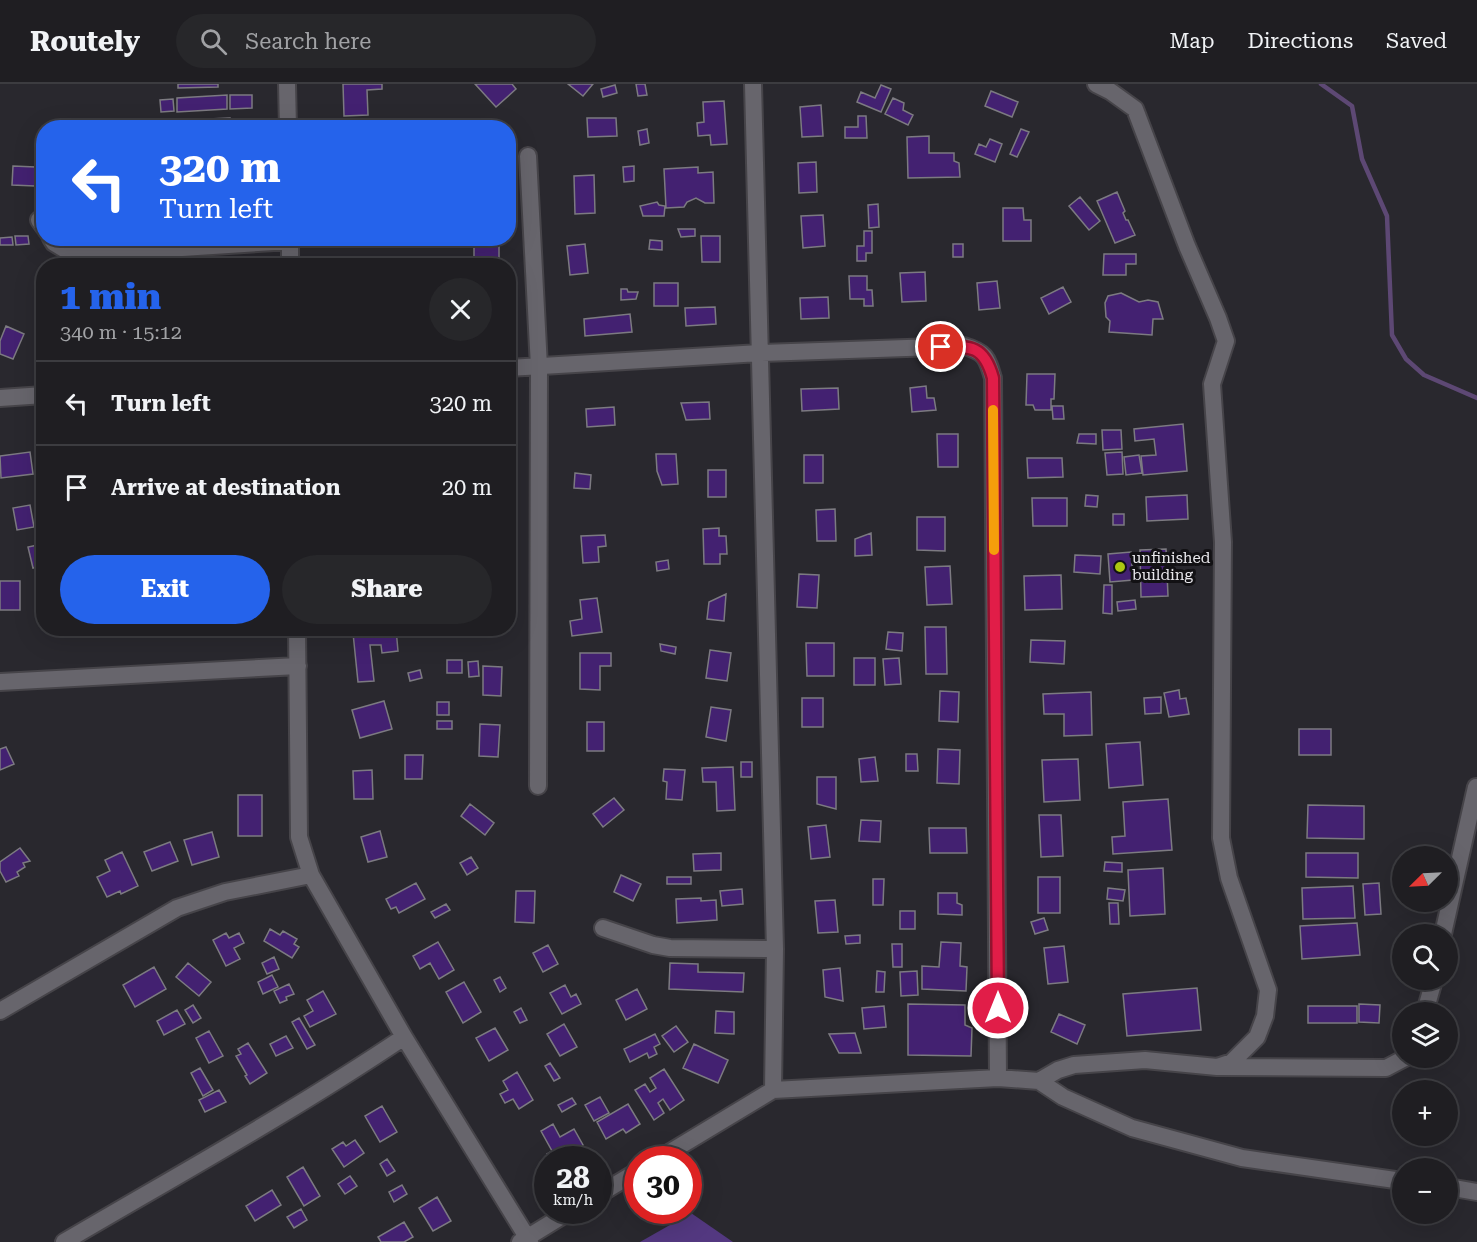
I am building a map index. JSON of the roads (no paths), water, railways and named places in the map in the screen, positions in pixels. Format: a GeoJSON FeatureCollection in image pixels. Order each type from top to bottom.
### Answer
{"type":"FeatureCollection","features":[{"type":"Feature","properties":{"kind":"street"},"geometry":{"type":"LineString","coordinates":[[287,84],[288,120]]}},
{"type":"Feature","properties":{"kind":"street"},"geometry":{"type":"LineString","coordinates":[[753,84],[775,949],[773,1090]]}},
{"type":"Feature","properties":{"kind":"street"},"geometry":{"type":"LineString","coordinates":[[1096,84],[1135,109],[1187,246],[1226,340],[1212,384],[1223,543],[1221,838],[1229,878],[1268,990],[1265,1016],[1257,1037],[1232,1062],[1217,1067]]}},
{"type":"Feature","properties":{"kind":"street"},"geometry":{"type":"LineString","coordinates":[[528,156],[539,366],[538,786]]}},
{"type":"Feature","properties":{"kind":"street"},"geometry":{"type":"LineString","coordinates":[[59,246],[74,255],[204,246]]}},
{"type":"Feature","properties":{"kind":"street"},"geometry":{"type":"LineString","coordinates":[[516,367],[760,352],[964,346],[979,351],[988,362],[993,378],[998,1078]]}},
{"type":"Feature","properties":{"kind":"street"},"geometry":{"type":"LineString","coordinates":[[0,398],[36,396]]}},
{"type":"Feature","properties":{"kind":"street"},"geometry":{"type":"LineString","coordinates":[[297,636],[298,837],[311,875],[404,1037],[526,1240],[551,1224]]}},
{"type":"Feature","properties":{"kind":"street"},"geometry":{"type":"LineString","coordinates":[[0,682],[298,666]]}},
{"type":"Feature","properties":{"kind":"street"},"geometry":{"type":"LineString","coordinates":[[1445,924],[1476,787]]}},
{"type":"Feature","properties":{"kind":"street"},"geometry":{"type":"LineString","coordinates":[[0,1011],[177,908],[225,892],[311,875]]}},
{"type":"Feature","properties":{"kind":"street"},"geometry":{"type":"LineString","coordinates":[[603,928],[653,945],[670,948],[775,949]]}},
{"type":"Feature","properties":{"kind":"street"},"geometry":{"type":"LineString","coordinates":[[64,1242],[341,1080],[404,1037]]}},
{"type":"Feature","properties":{"kind":"street"},"geometry":{"type":"LineString","coordinates":[[1039,1081],[1058,1070],[1074,1065],[1145,1060],[1217,1067],[1386,1068],[1392,1065]]}},
{"type":"Feature","properties":{"kind":"street"},"geometry":{"type":"LineString","coordinates":[[680,1146],[773,1090],[998,1078],[1039,1081],[1063,1097],[1132,1128],[1231,1155],[1392,1179]]}},
{"type":"Feature","properties":{"kind":"street"},"geometry":{"type":"LineString","coordinates":[[1458,1189],[1477,1192]]}},
{"type":"Feature","properties":{"kind":"waterway"},"geometry":{"type":"LineString","coordinates":[[1321,84],[1352,106],[1362,159],[1387,216],[1392,335],[1406,359],[1424,375],[1477,398]]}},
{"type":"Feature","properties":{"kind":"place","name":"unfinished building"},"geometry":{"type":"Point","coordinates":[1120,567]}}]}
